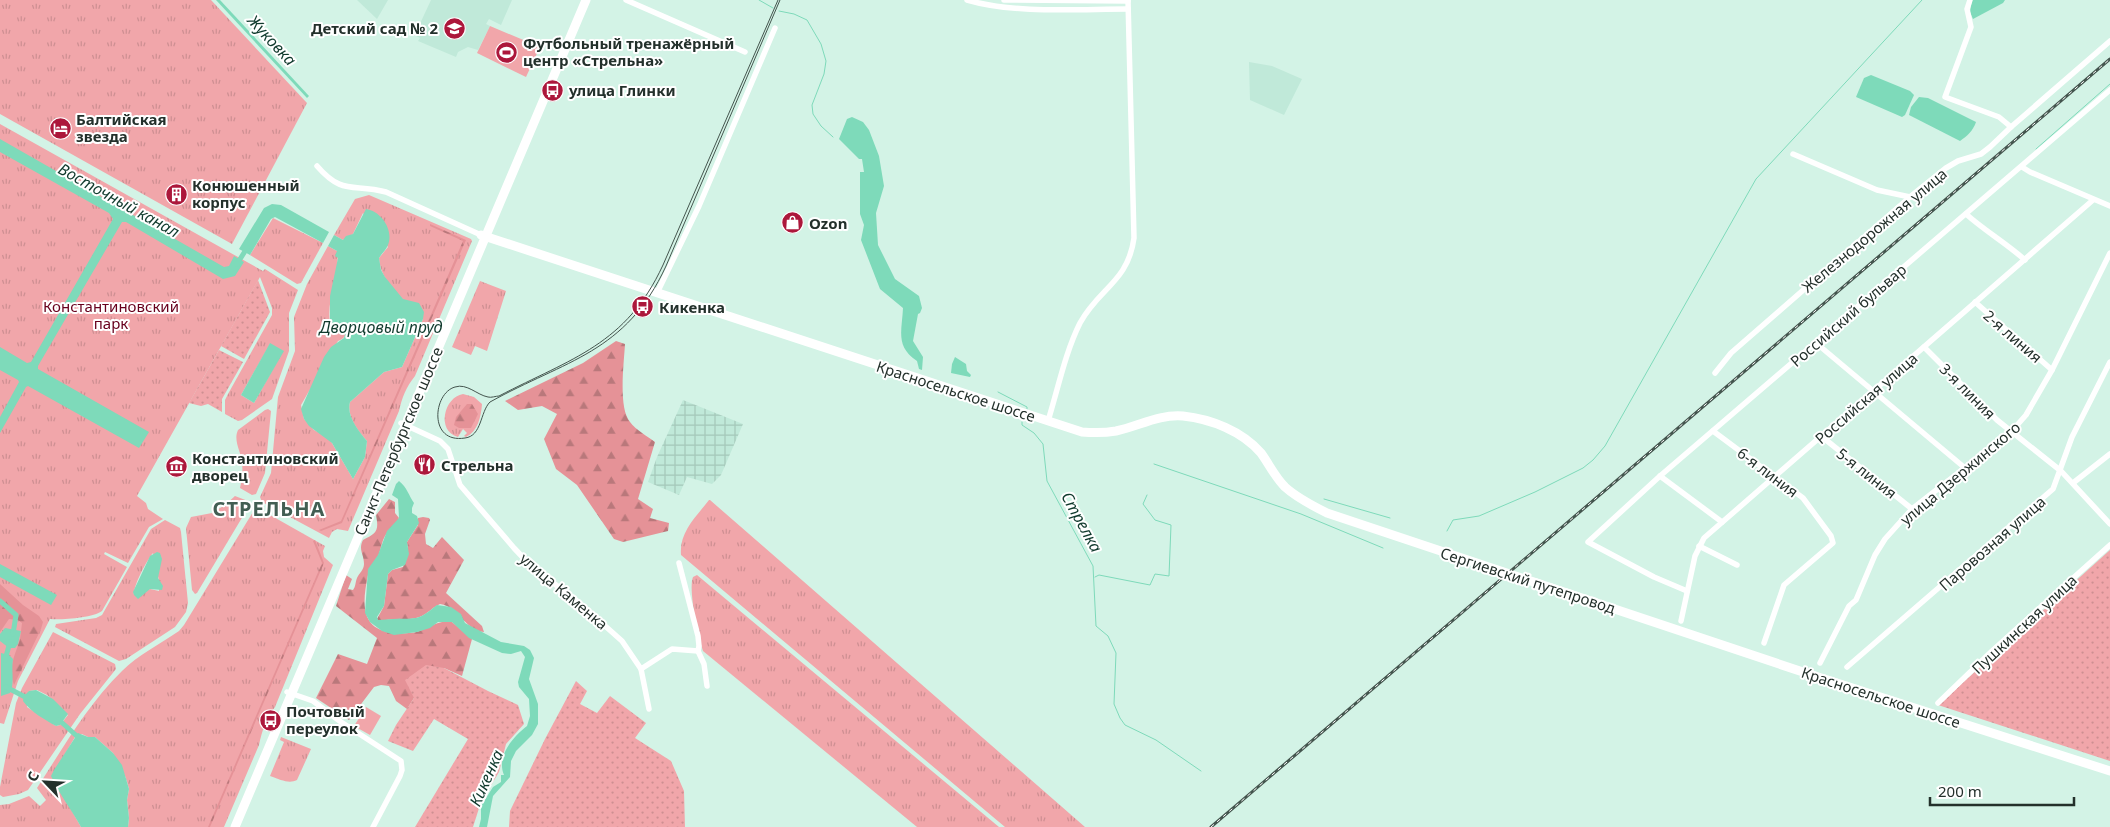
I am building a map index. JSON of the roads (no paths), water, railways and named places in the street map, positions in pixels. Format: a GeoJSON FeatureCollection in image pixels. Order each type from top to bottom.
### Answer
{"type":"FeatureCollection","features":[{"type":"Feature","properties":{"kind":"main road","name":"Санкт-Петербургское шоссе"},"geometry":{"type":"LineString","coordinates":[[483,236],[580,0]]}},
{"type":"Feature","properties":{"kind":"main road","name":"Санкт-Петербургское шоссе"},"geometry":{"type":"LineString","coordinates":[[230,827],[586,0]]}},
{"type":"Feature","properties":{"kind":"main road","name":"Красносельское шоссе"},"geometry":{"type":"LineString","coordinates":[[483,236],[1082,432],[1102,433],[1117,431],[1152,419],[1173,416],[1193,418],[1214,424],[1246,439],[1261,454],[1285,487],[1313,506],[1327,514],[1403,538]]}},
{"type":"Feature","properties":{"kind":"main road","name":"Сергиевский путепровод"},"geometry":{"type":"LineString","coordinates":[[1403,538],[1653,621]]}},
{"type":"Feature","properties":{"kind":"main road","name":"Красносельское шоссе"},"geometry":{"type":"LineString","coordinates":[[1653,621],[1815,676],[2110,771]]}},
{"type":"Feature","properties":{"kind":"main road","name":"Санкт-Петербургское шоссе"},"geometry":{"type":"LineString","coordinates":[[235,827],[289,692]]}},
{"type":"Feature","properties":{"kind":"street"},"geometry":{"type":"LineString","coordinates":[[626,0],[745,52]]}},
{"type":"Feature","properties":{"kind":"street"},"geometry":{"type":"LineString","coordinates":[[967,0],[988,6],[1013,8],[1128,8]]}},
{"type":"Feature","properties":{"kind":"street"},"geometry":{"type":"LineString","coordinates":[[1004,0],[1128,0],[1133,247],[1124,270],[1091,307],[1079,326],[1048,421]]}},
{"type":"Feature","properties":{"kind":"street"},"geometry":{"type":"LineString","coordinates":[[1970,0],[1967,9],[1971,27],[1945,96],[1999,117],[2011,126]]}},
{"type":"Feature","properties":{"kind":"street"},"geometry":{"type":"LineString","coordinates":[[658,293],[699,206],[775,28]]}},
{"type":"Feature","properties":{"kind":"street","name":"Железнодорожная улица"},"geometry":{"type":"LineString","coordinates":[[1714,373],[1731,353],[1910,197],[1958,161],[1981,154],[2110,41]]}},
{"type":"Feature","properties":{"kind":"street","name":"Российский бульвар"},"geometry":{"type":"LineString","coordinates":[[1687,591],[1654,577],[1588,542],[1660,476],[2110,90]]}},
{"type":"Feature","properties":{"kind":"street"},"geometry":{"type":"LineString","coordinates":[[1794,154],[1877,190],[1910,197]]}},
{"type":"Feature","properties":{"kind":"street"},"geometry":{"type":"LineString","coordinates":[[317,166],[328,179],[337,184],[350,188],[386,192],[483,236]]}},
{"type":"Feature","properties":{"kind":"street"},"geometry":{"type":"LineString","coordinates":[[2022,167],[2092,200],[2110,206]]}},
{"type":"Feature","properties":{"kind":"street","name":"Российская улица"},"geometry":{"type":"LineString","coordinates":[[1681,621],[1699,546],[1704,538],[2092,200]]}},
{"type":"Feature","properties":{"kind":"street"},"geometry":{"type":"LineString","coordinates":[[1966,214],[1985,231],[2007,244],[2024,260]]}},
{"type":"Feature","properties":{"kind":"street","name":"улица Дзержинского"},"geometry":{"type":"LineString","coordinates":[[1820,663],[1849,606],[1856,600],[1874,555],[1885,539],[1912,509],[2011,432],[2026,415],[2052,370],[2110,253]]}},
{"type":"Feature","properties":{"kind":"street","name":"2-я линия"},"geometry":{"type":"LineString","coordinates":[[1975,302],[2052,370]]}},
{"type":"Feature","properties":{"kind":"street"},"geometry":{"type":"LineString","coordinates":[[1816,343],[1872,392],[1965,468]]}},
{"type":"Feature","properties":{"kind":"street","name":"3-я линия"},"geometry":{"type":"LineString","coordinates":[[1924,346],[1954,378],[2011,432],[2061,471],[2110,524]]}},
{"type":"Feature","properties":{"kind":"street","name":"Паровозная улица"},"geometry":{"type":"LineString","coordinates":[[1847,667],[2047,496],[2053,489],[2061,471],[2072,437],[2110,362]]}},
{"type":"Feature","properties":{"kind":"street","name":"улица Каменка"},"geometry":{"type":"LineString","coordinates":[[403,424],[440,441],[448,449],[460,485],[532,567],[576,600],[622,641],[641,669],[649,709]]}},
{"type":"Feature","properties":{"kind":"street","name":"6-я линия"},"geometry":{"type":"LineString","coordinates":[[1713,431],[1803,498],[1831,536],[1833,543],[1784,585],[1764,644]]}},
{"type":"Feature","properties":{"kind":"street","name":"5-я линия"},"geometry":{"type":"LineString","coordinates":[[1821,436],[1912,509]]}},
{"type":"Feature","properties":{"kind":"street"},"geometry":{"type":"LineString","coordinates":[[2073,483],[2110,454]]}},
{"type":"Feature","properties":{"kind":"street"},"geometry":{"type":"LineString","coordinates":[[1660,476],[1722,522]]}},
{"type":"Feature","properties":{"kind":"street","name":"Пушкинская улица"},"geometry":{"type":"LineString","coordinates":[[1938,703],[1992,651],[2110,545]]}},
{"type":"Feature","properties":{"kind":"street"},"geometry":{"type":"LineString","coordinates":[[1699,546],[1736,564]]}},
{"type":"Feature","properties":{"kind":"street"},"geometry":{"type":"LineString","coordinates":[[679,564],[698,636],[698,651],[704,664],[707,686]]}},
{"type":"Feature","properties":{"kind":"street"},"geometry":{"type":"LineString","coordinates":[[641,669],[672,649],[698,651]]}},
{"type":"Feature","properties":{"kind":"street"},"geometry":{"type":"LineString","coordinates":[[289,692],[313,701],[400,761],[402,770],[400,776],[374,827]]}},
{"type":"Feature","properties":{"kind":"water"},"geometry":{"type":"Polygon","coordinates":[[[216,0],[220,0],[309,96],[307,98],[216,0]]]}},
{"type":"Feature","properties":{"kind":"water"},"geometry":{"type":"Polygon","coordinates":[[[1972,0],[2005,0],[2003,3],[1973,19],[1970,12],[1972,0]]]}},
{"type":"Feature","properties":{"kind":"water"},"geometry":{"type":"Polygon","coordinates":[[[1871,75],[1910,91],[1914,95],[1905,115],[1902,117],[1856,97],[1864,78],[1871,75]]]}},
{"type":"Feature","properties":{"kind":"water"},"geometry":{"type":"Polygon","coordinates":[[[1919,97],[1928,98],[1976,122],[1973,128],[1960,141],[1909,115],[1911,107],[1919,97]]]}},
{"type":"Feature","properties":{"kind":"water"},"geometry":{"type":"Polygon","coordinates":[[[852,117],[863,122],[869,130],[879,156],[884,186],[876,213],[878,245],[895,279],[919,296],[922,308],[918,314],[913,341],[923,357],[922,370],[919,369],[917,361],[905,350],[901,338],[903,308],[880,289],[861,240],[864,225],[860,214],[860,172],[864,172],[862,159],[859,159],[839,139],[847,119],[852,117]]]}},
{"type":"Feature","properties":{"kind":"water"},"geometry":{"type":"Polygon","coordinates":[[[0,139],[224,267],[229,266],[234,256],[244,262],[235,276],[223,279],[126,222],[122,222],[38,366],[38,369],[149,432],[139,448],[28,386],[0,433],[0,417],[19,382],[0,370],[0,347],[27,363],[31,362],[113,219],[109,213],[0,152],[0,139]]]}},
{"type":"Feature","properties":{"kind":"water"},"geometry":{"type":"Polygon","coordinates":[[[272,204],[281,205],[329,232],[323,243],[275,217],[271,219],[250,255],[239,249],[264,208],[272,204]]]}},
{"type":"Feature","properties":{"kind":"water","name":"Дворцовый пруд"},"geometry":{"type":"Polygon","coordinates":[[[366,209],[377,213],[388,228],[388,245],[379,258],[381,270],[403,299],[419,303],[424,312],[423,319],[402,367],[384,372],[350,402],[349,407],[352,418],[367,441],[365,457],[353,479],[332,443],[309,426],[304,419],[301,409],[324,357],[331,347],[344,338],[346,331],[330,323],[330,296],[338,258],[335,256],[337,251],[328,246],[334,235],[343,240],[346,236],[353,234],[366,209]]]}},
{"type":"Feature","properties":{"kind":"water"},"geometry":{"type":"Polygon","coordinates":[[[270,343],[284,351],[254,403],[241,395],[270,343]]]}},
{"type":"Feature","properties":{"kind":"water"},"geometry":{"type":"Polygon","coordinates":[[[955,357],[966,364],[967,371],[971,375],[970,377],[951,373],[955,357]]]}},
{"type":"Feature","properties":{"kind":"water"},"geometry":{"type":"Polygon","coordinates":[[[399,481],[414,503],[412,513],[417,516],[419,523],[407,542],[409,554],[405,565],[392,570],[388,574],[384,606],[377,617],[378,620],[417,618],[437,605],[451,607],[461,614],[465,623],[501,642],[524,646],[530,650],[534,658],[529,679],[538,704],[538,724],[532,735],[516,751],[511,761],[510,777],[493,796],[487,827],[479,827],[481,806],[493,787],[501,782],[501,775],[504,775],[502,761],[504,754],[511,741],[527,726],[530,716],[529,699],[519,687],[518,682],[525,657],[521,651],[511,654],[502,653],[469,638],[452,622],[438,622],[430,628],[417,632],[394,635],[382,631],[370,622],[365,613],[368,569],[378,555],[387,531],[399,518],[398,499],[392,495],[399,481]]]}},
{"type":"Feature","properties":{"kind":"water"},"geometry":{"type":"Polygon","coordinates":[[[157,552],[160,553],[162,559],[158,578],[163,586],[162,590],[150,589],[138,599],[133,592],[150,556],[157,552]]]}},
{"type":"Feature","properties":{"kind":"water"},"geometry":{"type":"Polygon","coordinates":[[[0,564],[57,595],[51,605],[0,577],[0,564]]]}},
{"type":"Feature","properties":{"kind":"water"},"geometry":{"type":"Polygon","coordinates":[[[5,628],[21,631],[15,648],[9,648],[0,641],[0,634],[5,628]]]}},
{"type":"Feature","properties":{"kind":"water"},"geometry":{"type":"Polygon","coordinates":[[[1,653],[9,655],[13,659],[13,681],[10,693],[1,696],[1,653]]]}},
{"type":"Feature","properties":{"kind":"water"},"geometry":{"type":"Polygon","coordinates":[[[36,690],[53,699],[68,714],[60,725],[56,726],[43,718],[30,709],[23,701],[24,696],[29,691],[36,690]]]}},
{"type":"Feature","properties":{"kind":"water"},"geometry":{"type":"Polygon","coordinates":[[[78,733],[88,737],[95,737],[113,753],[122,765],[129,789],[127,800],[128,827],[81,827],[54,783],[51,776],[78,733]]]}},
{"type":"Feature","properties":{"kind":"waterway","name":"Стрелка"},"geometry":{"type":"LineString","coordinates":[[759,0],[773,8]]}},
{"type":"Feature","properties":{"kind":"waterway"},"geometry":{"type":"LineString","coordinates":[[1447,531],[1453,520],[1479,516],[1535,492],[1583,468],[1593,460],[1605,446],[1756,179],[1922,0]]}},
{"type":"Feature","properties":{"kind":"waterway"},"geometry":{"type":"LineString","coordinates":[[779,11],[794,14],[807,20],[821,44],[826,61],[824,74],[812,105],[813,114],[821,126],[833,137]]}},
{"type":"Feature","properties":{"kind":"waterway"},"geometry":{"type":"LineString","coordinates":[[2036,149],[2110,84]]}},
{"type":"Feature","properties":{"kind":"waterway"},"geometry":{"type":"LineString","coordinates":[[237,264],[247,248]]}},
{"type":"Feature","properties":{"kind":"waterway","name":"Стрелка"},"geometry":{"type":"LineString","coordinates":[[998,392],[1027,407],[1027,409]]}},
{"type":"Feature","properties":{"kind":"waterway","name":"Стрелка"},"geometry":{"type":"LineString","coordinates":[[1022,422],[1022,425],[1034,433],[1043,444],[1047,481],[1093,566],[1096,626],[1108,636],[1116,653],[1114,704],[1120,718],[1125,725],[1156,740],[1201,771]]}},
{"type":"Feature","properties":{"kind":"waterway"},"geometry":{"type":"LineString","coordinates":[[1154,464],[1301,514],[1383,548]]}},
{"type":"Feature","properties":{"kind":"waterway"},"geometry":{"type":"LineString","coordinates":[[1095,577],[1099,575],[1150,585],[1155,574],[1169,576],[1171,525],[1155,520],[1143,504],[1147,495]]}},
{"type":"Feature","properties":{"kind":"waterway"},"geometry":{"type":"LineString","coordinates":[[1324,499],[1390,518]]}},
{"type":"Feature","properties":{"kind":"waterway"},"geometry":{"type":"LineString","coordinates":[[0,601],[16,615],[13,634]]}},
{"type":"Feature","properties":{"kind":"waterway"},"geometry":{"type":"LineString","coordinates":[[5,660],[10,642]]}},
{"type":"Feature","properties":{"kind":"waterway"},"geometry":{"type":"LineString","coordinates":[[6,687],[29,699]]}},
{"type":"Feature","properties":{"kind":"waterway"},"geometry":{"type":"LineString","coordinates":[[59,720],[79,738]]}},
{"type":"Feature","properties":{"kind":"tram line"},"geometry":{"type":"LineString","coordinates":[[778,0],[663,265],[648,292],[632,314],[614,332],[573,359],[499,396],[488,397],[459,386],[448,391],[442,398],[438,417],[440,426],[445,433],[453,438],[471,436],[478,428],[490,402],[592,351],[613,336],[632,318],[650,295],[666,266],[780,0]]}},
{"type":"Feature","properties":{"kind":"railway"},"geometry":{"type":"LineString","coordinates":[[1211,827],[2110,59]]}},
{"type":"Feature","properties":{"kind":"place","name":"Детский сад № 2"},"geometry":{"type":"Point","coordinates":[454,28]}},
{"type":"Feature","properties":{"kind":"place","name":"Футбольный тренажёрный центр «Стрельна»"},"geometry":{"type":"Point","coordinates":[507,52]}},
{"type":"Feature","properties":{"kind":"place","name":"улица Глинки"},"geometry":{"type":"Point","coordinates":[553,90]}},
{"type":"Feature","properties":{"kind":"place","name":"Балтийская звезда"},"geometry":{"type":"Point","coordinates":[60,128]}},
{"type":"Feature","properties":{"kind":"place","name":"Конюшенный корпус"},"geometry":{"type":"Point","coordinates":[176,194]}},
{"type":"Feature","properties":{"kind":"place","name":"Ozon"},"geometry":{"type":"Point","coordinates":[793,223]}},
{"type":"Feature","properties":{"kind":"place","name":"Кикенка"},"geometry":{"type":"Point","coordinates":[643,307]}},
{"type":"Feature","properties":{"kind":"place","name":"Стрельна"},"geometry":{"type":"Point","coordinates":[425,465]}},
{"type":"Feature","properties":{"kind":"place","name":"Константиновский дворец"},"geometry":{"type":"Point","coordinates":[176,467]}},
{"type":"Feature","properties":{"kind":"place","name":"Почтовый переулок"},"geometry":{"type":"Point","coordinates":[270,720]}},
{"type":"Feature","properties":{"kind":"district","name":"СТРЕЛЬНА"},"geometry":{"type":"Point","coordinates":[269,508]}},
{"type":"Feature","properties":{"kind":"water label","name":"Жуковка"},"geometry":{"type":"Point","coordinates":[272,40]}},
{"type":"Feature","properties":{"kind":"water label","name":"Восточный канал"},"geometry":{"type":"Point","coordinates":[119,200]}},
{"type":"Feature","properties":{"kind":"park label","name":"Константиновский парк"},"geometry":{"type":"Point","coordinates":[111,314]}}]}
